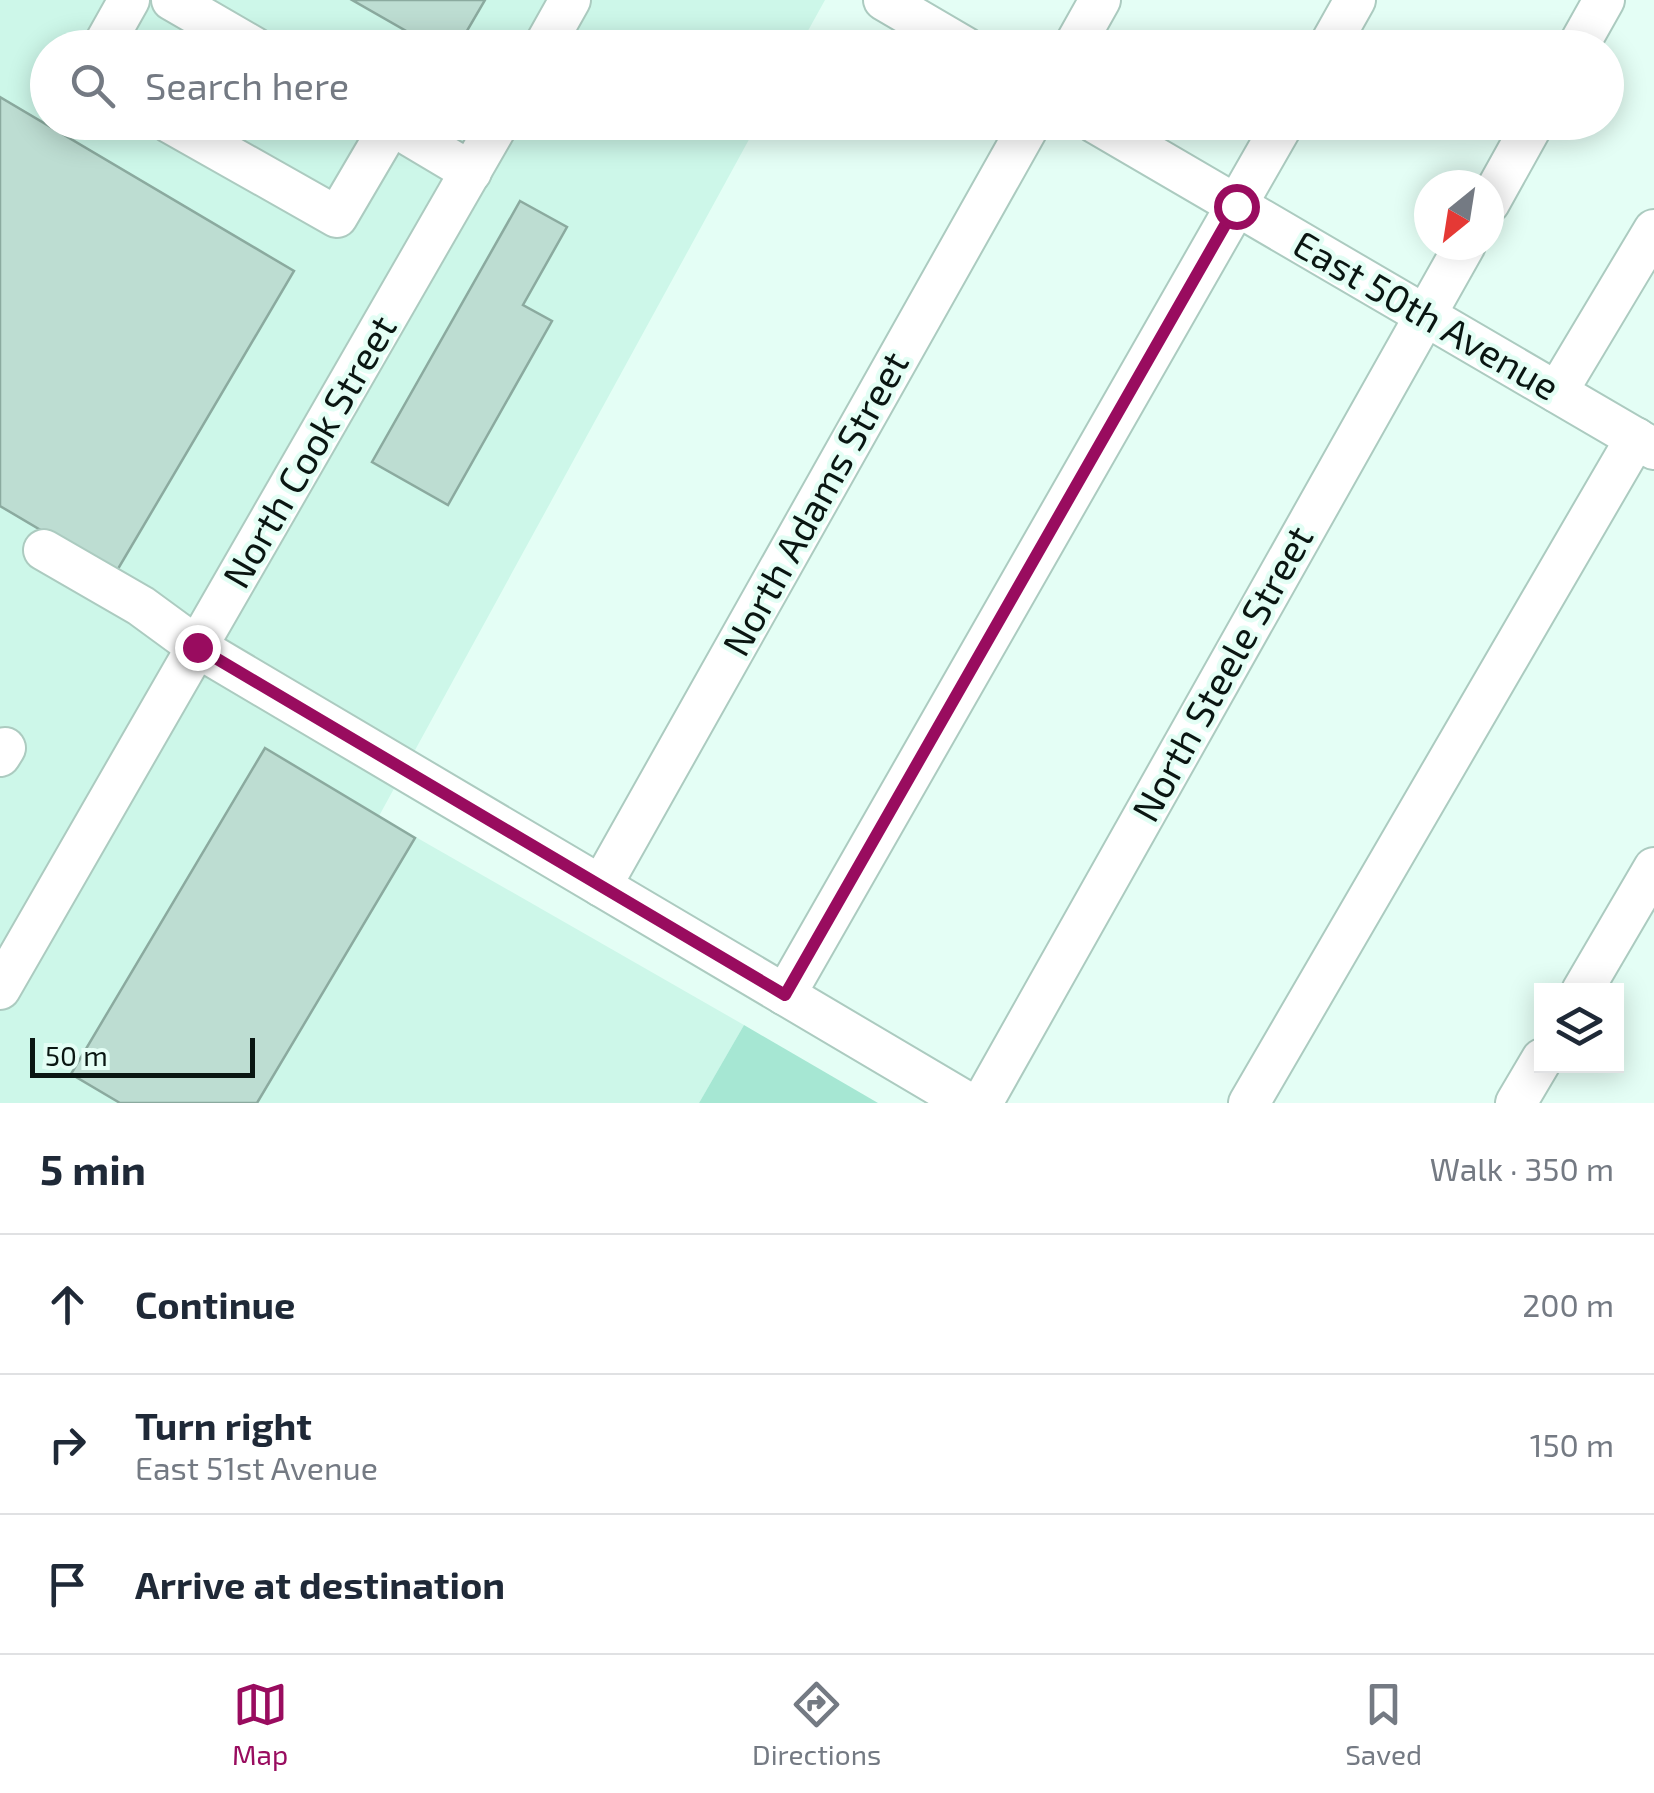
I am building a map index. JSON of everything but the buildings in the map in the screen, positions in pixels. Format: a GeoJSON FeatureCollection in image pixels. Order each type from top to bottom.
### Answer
{"type":"FeatureCollection","features":[{"type":"Feature","properties":{"kind":"street"},"geometry":{"type":"LineString","coordinates":[[112,30],[129,0]]}},
{"type":"Feature","properties":{"kind":"street"},"geometry":{"type":"LineString","coordinates":[[172,0],[224,30]]}},
{"type":"Feature","properties":{"kind":"street"},"geometry":{"type":"LineString","coordinates":[[553,30],[570,0]]}},
{"type":"Feature","properties":{"kind":"street"},"geometry":{"type":"LineString","coordinates":[[884,0],[935,30]]}},
{"type":"Feature","properties":{"kind":"street"},"geometry":{"type":"LineString","coordinates":[[1083,30],[1100,0]]}},
{"type":"Feature","properties":{"kind":"street"},"geometry":{"type":"LineString","coordinates":[[1338,30],[1355,0]]}},
{"type":"Feature","properties":{"kind":"street"},"geometry":{"type":"LineString","coordinates":[[1587,30],[1604,0]]}},
{"type":"Feature","properties":{"kind":"street"},"geometry":{"type":"LineString","coordinates":[[201,140],[337,217],[380,140]]}},
{"type":"Feature","properties":{"kind":"street"},"geometry":{"type":"LineString","coordinates":[[416,140],[471,172]]}},
{"type":"Feature","properties":{"kind":"street","name":"North Cook Street"},"geometry":{"type":"LineString","coordinates":[[1,986],[490,140]]}},
{"type":"Feature","properties":{"kind":"street","name":"North Adams Street"},"geometry":{"type":"LineString","coordinates":[[601,886],[1021,140]]}},
{"type":"Feature","properties":{"kind":"street","name":"East 50th Avenue"},"geometry":{"type":"LineString","coordinates":[[1124,140],[1645,444]]}},
{"type":"Feature","properties":{"kind":"street"},"geometry":{"type":"LineString","coordinates":[[785,995],[1274,140]]}},
{"type":"Feature","properties":{"kind":"street"},"geometry":{"type":"LineString","coordinates":[[1504,175],[1524,140]]}},
{"type":"Feature","properties":{"kind":"street"},"geometry":{"type":"LineString","coordinates":[[1558,392],[1654,230]]}},
{"type":"Feature","properties":{"kind":"street","name":"North Steele Street"},"geometry":{"type":"LineString","coordinates":[[982,1103],[1457,260]]}},
{"type":"Feature","properties":{"kind":"street"},"geometry":{"type":"LineString","coordinates":[[1248,1103],[1645,444]]}},
{"type":"Feature","properties":{"kind":"street"},"geometry":{"type":"LineString","coordinates":[[44,550],[140,606],[197,647],[968,1103]]}},
{"type":"Feature","properties":{"kind":"street"},"geometry":{"type":"LineString","coordinates":[[1586,983],[1654,868]]}},
{"type":"Feature","properties":{"kind":"street"},"geometry":{"type":"LineString","coordinates":[[1516,1103],[1534,1073]]}},
{"type":"Feature","properties":{"kind":"shaded area"},"geometry":{"type":"Polygon","coordinates":[[[0,0],[825,0],[808,30],[30,30],[30,140],[749,140],[379,816],[744,1025],[699,1103],[0,1103],[0,0]]]}},
{"type":"Feature","properties":{"kind":"shaded area"},"geometry":{"type":"Polygon","coordinates":[[[744,1025],[878,1103],[699,1103],[744,1025]]]}},
{"type":"Feature","properties":{"kind":"route"},"geometry":{"type":"LineString","coordinates":[[197,647],[785,995],[1236,206]]}}]}
